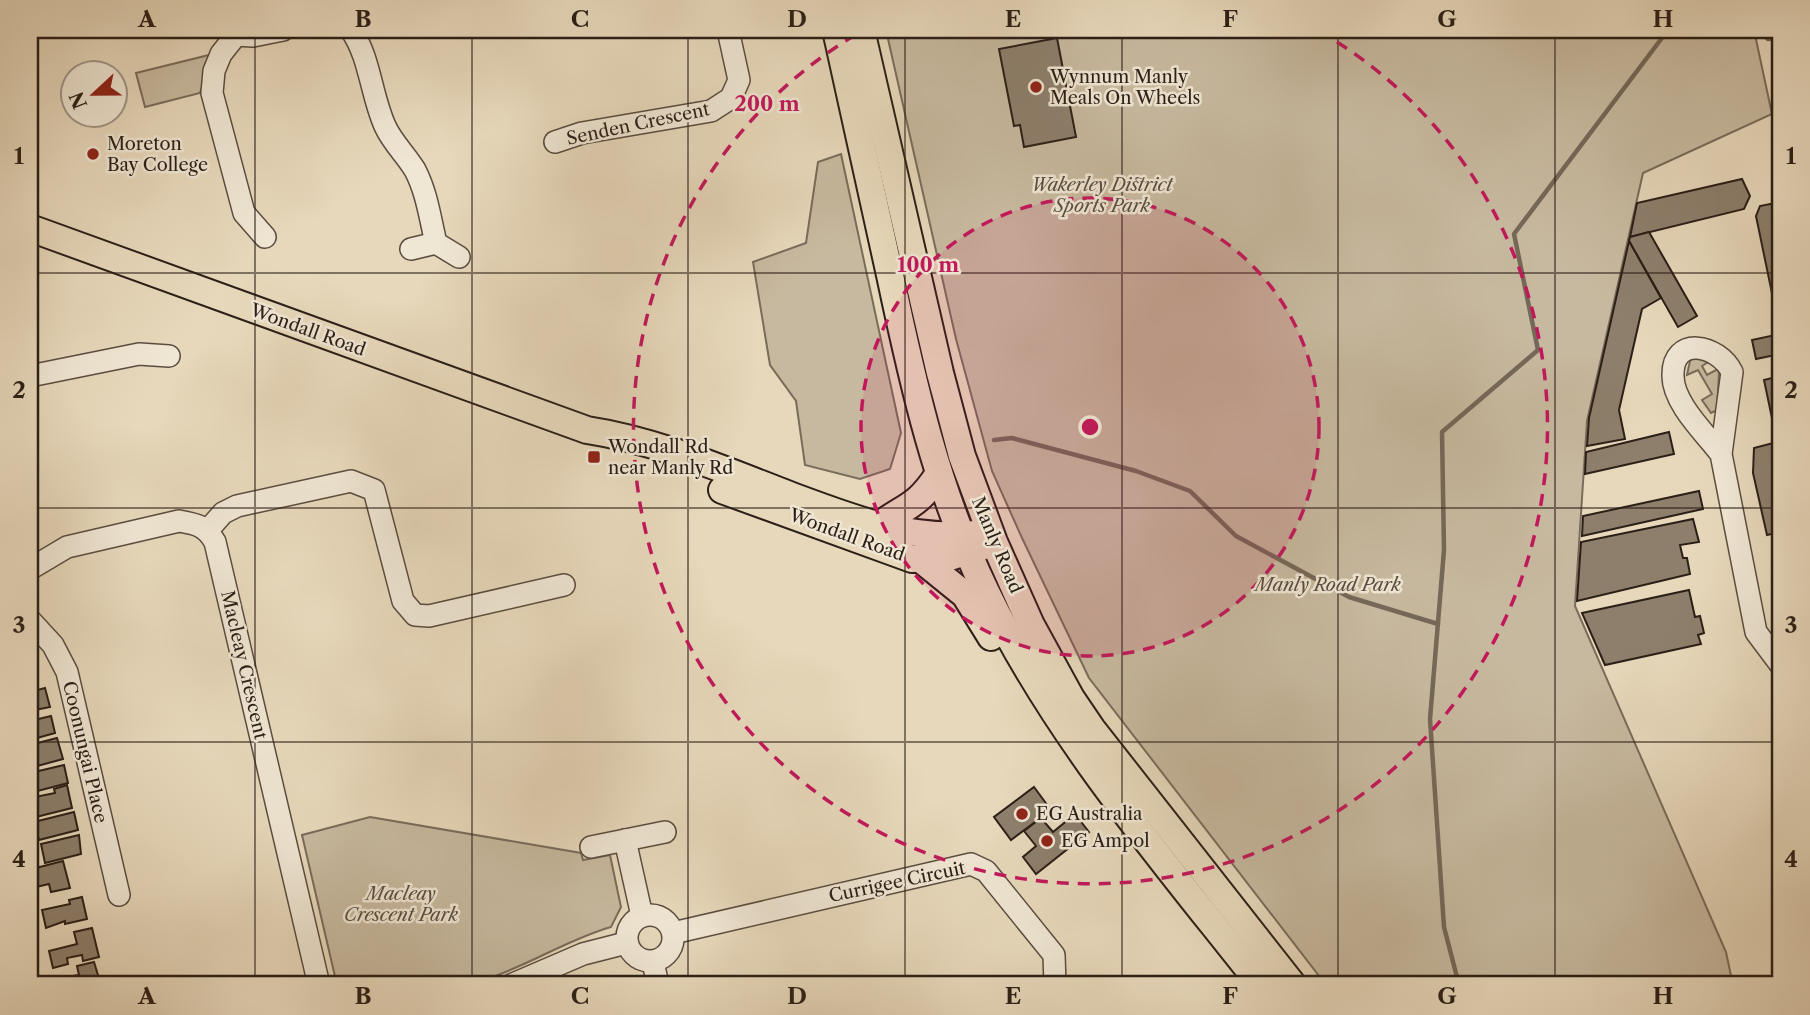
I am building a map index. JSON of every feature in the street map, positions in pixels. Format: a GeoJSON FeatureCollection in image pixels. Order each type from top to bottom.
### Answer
{"type":"FeatureCollection","features":[{"type":"Feature","properties":{"kind":"main road","name":"Manly Road"},"geometry":{"type":"LineString","coordinates":[[836,30],[913,386],[938,475],[964,544],[1007,633],[1078,749],[1261,985]]}},
{"type":"Feature","properties":{"kind":"main road","name":"Manly Road"},"geometry":{"type":"LineString","coordinates":[[861,30],[951,418],[993,537],[1031,625],[1071,698],[1293,985]]}},
{"type":"Feature","properties":{"kind":"main road","name":"Wondall Road"},"geometry":{"type":"LineString","coordinates":[[30,228],[587,430],[628,436],[878,526],[964,544]]}},
{"type":"Feature","properties":{"kind":"main road","name":"Wondall Road"},"geometry":{"type":"LineString","coordinates":[[587,430],[622,453],[900,555],[923,561],[964,544],[993,537]]}},
{"type":"Feature","properties":{"kind":"main road"},"geometry":{"type":"LineString","coordinates":[[878,526],[920,501],[938,475]]}},
{"type":"Feature","properties":{"kind":"main road"},"geometry":{"type":"LineString","coordinates":[[923,561],[965,595],[1045,725],[1059,740],[1078,749]]}},
{"type":"Feature","properties":{"kind":"street"},"geometry":{"type":"LineString","coordinates":[[264,237],[244,213],[212,93],[214,71],[233,32],[253,36],[283,30]]}},
{"type":"Feature","properties":{"kind":"street"},"geometry":{"type":"LineString","coordinates":[[351,30],[360,42],[375,100],[386,129],[415,170],[426,197],[436,243],[459,257]]}},
{"type":"Feature","properties":{"kind":"street","name":"Senden Crescent"},"geometry":{"type":"LineString","coordinates":[[555,142],[582,133],[711,111],[731,98],[739,80],[729,30]]}},
{"type":"Feature","properties":{"kind":"street"},"geometry":{"type":"LineString","coordinates":[[411,250],[436,243]]}},
{"type":"Feature","properties":{"kind":"street"},"geometry":{"type":"LineString","coordinates":[[30,376],[139,354],[169,356]]}},
{"type":"Feature","properties":{"kind":"street"},"geometry":{"type":"LineString","coordinates":[[1721,454],[1756,632],[1780,664]]}},
{"type":"Feature","properties":{"kind":"street"},"geometry":{"type":"LineString","coordinates":[[30,569],[44,558],[67,547],[179,522],[197,524],[208,530],[223,513],[237,506],[351,481],[374,490],[403,601],[415,615],[429,616],[564,585]]}},
{"type":"Feature","properties":{"kind":"street","name":"Macleay Crescent"},"geometry":{"type":"LineString","coordinates":[[208,530],[215,542],[319,985]]}},
{"type":"Feature","properties":{"kind":"street","name":"Coonungai Place"},"geometry":{"type":"LineString","coordinates":[[30,620],[53,645],[66,672],[119,895]]}},
{"type":"Feature","properties":{"kind":"street"},"geometry":{"type":"LineString","coordinates":[[591,847],[665,832]]}},
{"type":"Feature","properties":{"kind":"street"},"geometry":{"type":"LineString","coordinates":[[625,840],[642,916]]}},
{"type":"Feature","properties":{"kind":"street","name":"Currigee Circuit"},"geometry":{"type":"LineString","coordinates":[[673,933],[971,864],[986,871],[1054,956],[1055,985]]}},
{"type":"Feature","properties":{"kind":"street"},"geometry":{"type":"LineString","coordinates":[[642,916],[661,918],[673,933],[668,953],[653,962],[636,957],[626,943],[628,929],[642,916]]}},
{"type":"Feature","properties":{"kind":"street"},"geometry":{"type":"LineString","coordinates":[[511,985],[583,954],[626,943]]}},
{"type":"Feature","properties":{"kind":"street"},"geometry":{"type":"LineString","coordinates":[[653,962],[658,985]]}},
{"type":"Feature","properties":{"kind":"green space","name":"Manly Road Park"},"geometry":{"type":"Polygon","coordinates":[[[886,30],[1754,30],[1772,114],[1643,173],[1587,421],[1575,606],[1726,952],[1733,985],[1326,985],[1089,678],[1022,538],[992,471],[956,339],[886,30]]]}},
{"type":"Feature","properties":{"kind":"green space"},"geometry":{"type":"Polygon","coordinates":[[[213,54],[200,93],[145,107],[136,73],[213,54]]]}},
{"type":"Feature","properties":{"kind":"green space"},"geometry":{"type":"Polygon","coordinates":[[[841,154],[901,433],[890,469],[860,479],[805,465],[796,401],[770,365],[753,262],[806,243],[818,162],[841,154]]]}},
{"type":"Feature","properties":{"kind":"green space"},"geometry":{"type":"Polygon","coordinates":[[[1695,356],[1713,359],[1702,366],[1707,375],[1718,369],[1717,410],[1711,413],[1702,400],[1712,394],[1698,370],[1687,375],[1690,361],[1695,356]]]}},
{"type":"Feature","properties":{"kind":"green space","name":"Macleay Crescent Park"},"geometry":{"type":"Polygon","coordinates":[[[370,817],[581,853],[583,860],[610,855],[621,907],[611,927],[522,965],[474,982],[435,987],[337,985],[302,835],[370,817]]]}},
{"type":"Feature","properties":{"kind":"building","name":"Wynnum Manly Meals On Wheels"},"geometry":{"type":"Polygon","coordinates":[[[1057,38],[1076,137],[1024,147],[1020,125],[1014,126],[999,49],[1057,38]]]}},
{"type":"Feature","properties":{"kind":"building"},"geometry":{"type":"Polygon","coordinates":[[[1742,179],[1750,196],[1744,209],[1630,237],[1637,203],[1742,179]]]}},
{"type":"Feature","properties":{"kind":"building"},"geometry":{"type":"Polygon","coordinates":[[[1780,202],[1780,332],[1756,216],[1760,206],[1780,202]]]}},
{"type":"Feature","properties":{"kind":"building"},"geometry":{"type":"Polygon","coordinates":[[[1649,232],[1697,316],[1678,327],[1629,241],[1630,237],[1649,232]]]}},
{"type":"Feature","properties":{"kind":"building"},"geometry":{"type":"Polygon","coordinates":[[[1629,241],[1661,298],[1642,309],[1619,410],[1625,439],[1587,446],[1589,418],[1629,241]]]}},
{"type":"Feature","properties":{"kind":"building"},"geometry":{"type":"Polygon","coordinates":[[[1780,334],[1780,354],[1756,359],[1752,340],[1780,334]]]}},
{"type":"Feature","properties":{"kind":"building"},"geometry":{"type":"Polygon","coordinates":[[[1780,376],[1780,532],[1767,535],[1753,473],[1754,448],[1777,442],[1764,380],[1780,376]]]}},
{"type":"Feature","properties":{"kind":"building"},"geometry":{"type":"Polygon","coordinates":[[[1669,432],[1674,454],[1585,474],[1586,452],[1669,432]]]}},
{"type":"Feature","properties":{"kind":"building"},"geometry":{"type":"Polygon","coordinates":[[[1699,491],[1703,509],[1582,536],[1583,516],[1699,491]]]}},
{"type":"Feature","properties":{"kind":"building"},"geometry":{"type":"Polygon","coordinates":[[[1693,519],[1699,542],[1680,545],[1683,558],[1687,558],[1690,574],[1577,601],[1581,542],[1693,519]]]}},
{"type":"Feature","properties":{"kind":"building"},"geometry":{"type":"Polygon","coordinates":[[[1689,590],[1695,617],[1700,616],[1704,633],[1698,635],[1701,644],[1605,665],[1582,613],[1689,590]]]}},
{"type":"Feature","properties":{"kind":"building"},"geometry":{"type":"Polygon","coordinates":[[[45,688],[50,707],[30,711],[30,692],[45,688]]]}},
{"type":"Feature","properties":{"kind":"building"},"geometry":{"type":"Polygon","coordinates":[[[51,716],[55,733],[30,740],[30,721],[51,716]]]}},
{"type":"Feature","properties":{"kind":"building"},"geometry":{"type":"Polygon","coordinates":[[[57,738],[63,759],[30,768],[30,745],[57,738]]]}},
{"type":"Feature","properties":{"kind":"building"},"geometry":{"type":"Polygon","coordinates":[[[64,765],[68,783],[30,793],[30,773],[64,765]]]}},
{"type":"Feature","properties":{"kind":"building"},"geometry":{"type":"Polygon","coordinates":[[[67,785],[72,808],[32,818],[30,798],[55,793],[54,789],[67,785]]]}},
{"type":"Feature","properties":{"kind":"building","name":"EG Australia"},"geometry":{"type":"Polygon","coordinates":[[[1034,787],[1051,810],[1011,840],[994,817],[1034,787]]]}},
{"type":"Feature","properties":{"kind":"building"},"geometry":{"type":"Polygon","coordinates":[[[74,812],[78,830],[39,840],[34,822],[74,812]]]}},
{"type":"Feature","properties":{"kind":"building"},"geometry":{"type":"Polygon","coordinates":[[[1075,814],[1089,832],[1036,874],[1023,857],[1036,846],[1024,831],[1041,818],[1053,832],[1075,814]]]}},
{"type":"Feature","properties":{"kind":"building"},"geometry":{"type":"Polygon","coordinates":[[[79,835],[81,854],[45,863],[41,844],[79,835]]]}},
{"type":"Feature","properties":{"kind":"building"},"geometry":{"type":"Polygon","coordinates":[[[63,861],[70,888],[51,892],[49,884],[36,887],[32,869],[63,861]]]}},
{"type":"Feature","properties":{"kind":"building"},"geometry":{"type":"Polygon","coordinates":[[[82,897],[87,919],[65,924],[65,921],[46,928],[42,910],[70,904],[69,900],[82,897]]]}},
{"type":"Feature","properties":{"kind":"building"},"geometry":{"type":"Polygon","coordinates":[[[92,928],[99,957],[83,961],[82,955],[67,958],[68,964],[53,968],[49,951],[77,944],[74,932],[92,928]]]}},
{"type":"Feature","properties":{"kind":"building"},"geometry":{"type":"Polygon","coordinates":[[[94,962],[101,985],[68,985],[66,977],[79,975],[77,966],[94,962]]]}},
{"type":"Feature","properties":{"kind":"waterway"},"geometry":{"type":"LineString","coordinates":[[1459,985],[1444,927],[1430,719],[1444,550],[1442,432],[1538,350],[1514,234],[1668,30]]}},
{"type":"Feature","properties":{"kind":"waterway"},"geometry":{"type":"LineString","coordinates":[[1757,30],[1768,39],[1780,38]]}},
{"type":"Feature","properties":{"kind":"waterway"},"geometry":{"type":"LineString","coordinates":[[994,440],[1012,438],[1136,471],[1190,491],[1236,536],[1349,597],[1438,624]]}},
{"type":"Feature","properties":{"kind":"place","name":"Wynnum Manly Meals On Wheels"},"geometry":{"type":"Point","coordinates":[1036,87]}},
{"type":"Feature","properties":{"kind":"place","name":"Moreton Bay College"},"geometry":{"type":"Point","coordinates":[93,154]}},
{"type":"Feature","properties":{"kind":"place","name":"Wondall Rd near Manly Rd"},"geometry":{"type":"Point","coordinates":[594,457]}},
{"type":"Feature","properties":{"kind":"place","name":"EG Australia"},"geometry":{"type":"Point","coordinates":[1022,814]}},
{"type":"Feature","properties":{"kind":"place","name":"EG Ampol"},"geometry":{"type":"Point","coordinates":[1047,841]}},
{"type":"Feature","properties":{"kind":"park label","name":"Wakerley District Sports Park"},"geometry":{"type":"Point","coordinates":[1102,195]}}]}
